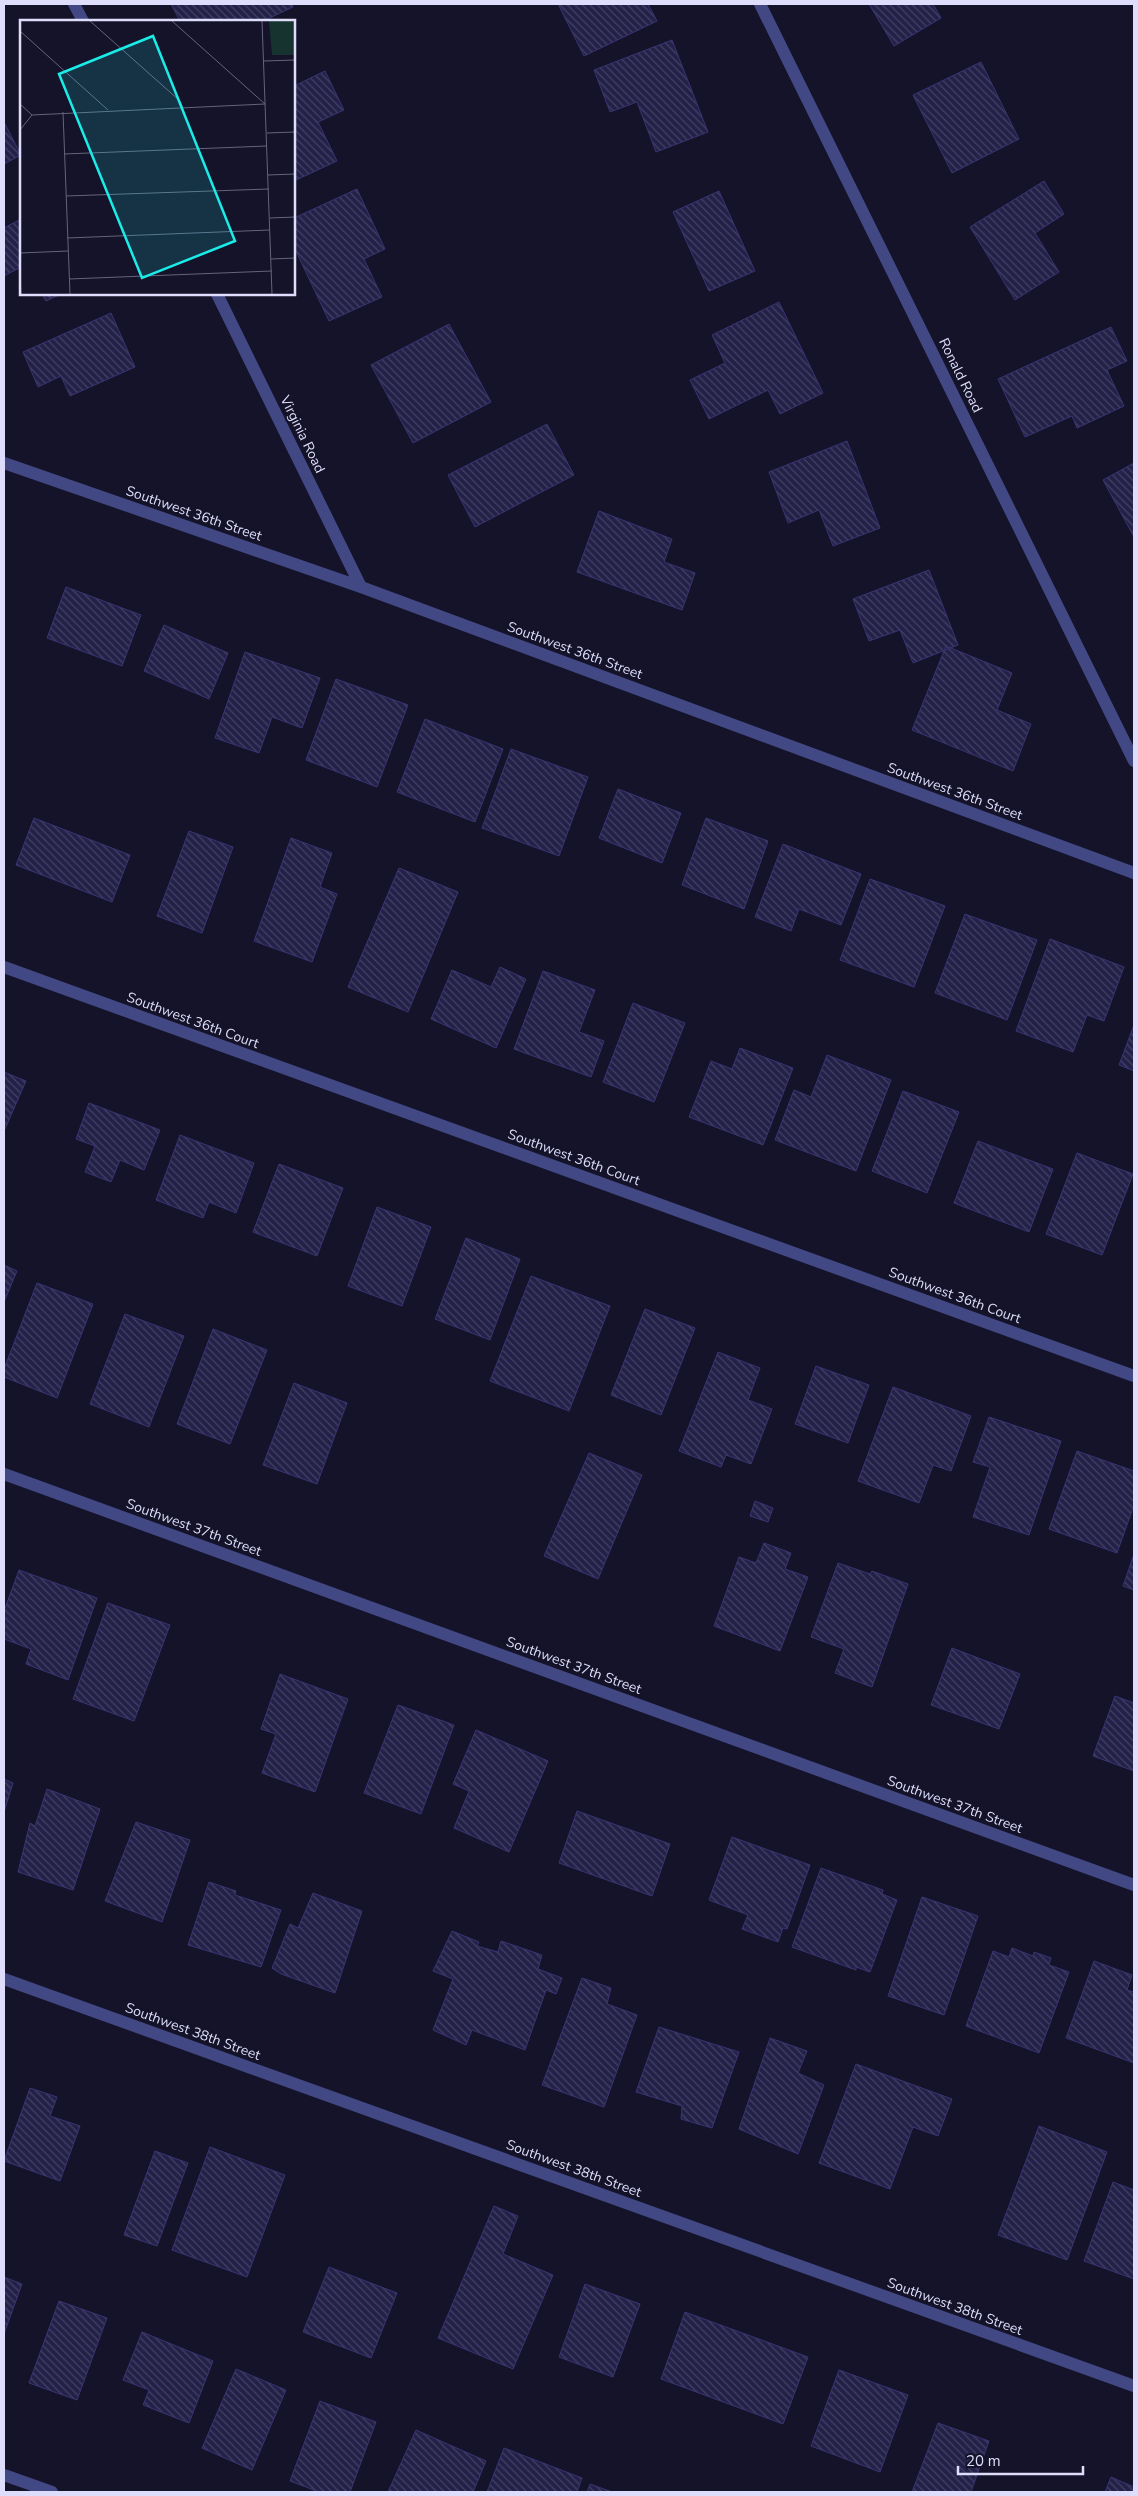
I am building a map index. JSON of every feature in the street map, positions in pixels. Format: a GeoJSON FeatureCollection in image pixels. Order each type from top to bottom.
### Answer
{"type":"FeatureCollection","features":[{"type":"Feature","properties":{"kind":"street"},"geometry":{"type":"LineString","coordinates":[[74,4],[82,20]]}},
{"type":"Feature","properties":{"kind":"street","name":"Ronald Road"},"geometry":{"type":"LineString","coordinates":[[760,4],[1134,760]]}},
{"type":"Feature","properties":{"kind":"street","name":"Virginia Road"},"geometry":{"type":"LineString","coordinates":[[217,295],[361,587]]}},
{"type":"Feature","properties":{"kind":"street","name":"Southwest 36th Street"},"geometry":{"type":"LineString","coordinates":[[4,463],[361,587],[1134,873]]}},
{"type":"Feature","properties":{"kind":"street","name":"Southwest 36th Court"},"geometry":{"type":"LineString","coordinates":[[4,968],[1134,1376]]}},
{"type":"Feature","properties":{"kind":"street","name":"Southwest 37th Street"},"geometry":{"type":"LineString","coordinates":[[4,1474],[1134,1885]]}},
{"type":"Feature","properties":{"kind":"street","name":"Southwest 38th Street"},"geometry":{"type":"LineString","coordinates":[[4,1979],[1134,2386]]}},
{"type":"Feature","properties":{"kind":"street"},"geometry":{"type":"LineString","coordinates":[[4,2475],[52,2492]]}},
{"type":"Feature","properties":{"kind":"building"},"geometry":{"type":"Polygon","coordinates":[[[171,4],[292,4],[293,7],[265,20],[179,20],[171,4]]]}},
{"type":"Feature","properties":{"kind":"building"},"geometry":{"type":"Polygon","coordinates":[[[558,4],[648,4],[657,21],[584,56],[558,4]]]}},
{"type":"Feature","properties":{"kind":"building"},"geometry":{"type":"Polygon","coordinates":[[[869,4],[933,4],[941,18],[894,46],[869,4]]]}},
{"type":"Feature","properties":{"kind":"building"},"geometry":{"type":"Polygon","coordinates":[[[672,40],[708,132],[656,152],[637,102],[610,112],[594,70],[672,40]]]}},
{"type":"Feature","properties":{"kind":"building"},"geometry":{"type":"Polygon","coordinates":[[[981,62],[1019,139],[952,173],[913,95],[981,62]]]}},
{"type":"Feature","properties":{"kind":"building"},"geometry":{"type":"Polygon","coordinates":[[[325,71],[344,110],[318,122],[337,161],[295,181],[295,86],[325,71]]]}},
{"type":"Feature","properties":{"kind":"building"},"geometry":{"type":"Polygon","coordinates":[[[4,122],[20,156],[4,164],[4,122]]]}},
{"type":"Feature","properties":{"kind":"building"},"geometry":{"type":"Polygon","coordinates":[[[1044,181],[1064,214],[1035,233],[1059,272],[1015,300],[970,227],[1044,181]]]}},
{"type":"Feature","properties":{"kind":"building"},"geometry":{"type":"Polygon","coordinates":[[[357,189],[385,249],[364,259],[382,297],[329,321],[295,249],[295,218],[357,189]]]}},
{"type":"Feature","properties":{"kind":"building"},"geometry":{"type":"Polygon","coordinates":[[[719,191],[755,271],[709,291],[673,212],[719,191]]]}},
{"type":"Feature","properties":{"kind":"building"},"geometry":{"type":"Polygon","coordinates":[[[20,220],[20,268],[4,276],[4,228],[20,220]]]}},
{"type":"Feature","properties":{"kind":"building"},"geometry":{"type":"Polygon","coordinates":[[[43,295],[59,295],[46,301],[43,295]]]}},
{"type":"Feature","properties":{"kind":"building"},"geometry":{"type":"Polygon","coordinates":[[[779,302],[823,393],[780,414],[768,390],[709,419],[690,380],[725,363],[712,335],[779,302]]]}},
{"type":"Feature","properties":{"kind":"building"},"geometry":{"type":"Polygon","coordinates":[[[111,313],[135,367],[70,396],[61,376],[38,387],[23,352],[111,313]]]}},
{"type":"Feature","properties":{"kind":"building"},"geometry":{"type":"Polygon","coordinates":[[[449,324],[491,402],[413,443],[371,365],[449,324]]]}},
{"type":"Feature","properties":{"kind":"building"},"geometry":{"type":"Polygon","coordinates":[[[1111,327],[1127,361],[1107,370],[1124,406],[1077,428],[1072,416],[1025,437],[998,379],[1111,327]]]}},
{"type":"Feature","properties":{"kind":"building"},"geometry":{"type":"Polygon","coordinates":[[[547,424],[574,475],[475,527],[448,475],[547,424]]]}},
{"type":"Feature","properties":{"kind":"building"},"geometry":{"type":"Polygon","coordinates":[[[847,441],[880,528],[833,546],[819,510],[788,523],[769,472],[847,441]]]}},
{"type":"Feature","properties":{"kind":"building"},"geometry":{"type":"Polygon","coordinates":[[[1134,463],[1134,537],[1103,480],[1134,463]]]}},
{"type":"Feature","properties":{"kind":"building"},"geometry":{"type":"Polygon","coordinates":[[[599,511],[672,539],[664,562],[695,573],[682,610],[577,572],[599,511]]]}},
{"type":"Feature","properties":{"kind":"building"},"geometry":{"type":"Polygon","coordinates":[[[929,570],[958,645],[913,663],[900,630],[869,641],[853,599],[929,570]]]}},
{"type":"Feature","properties":{"kind":"building"},"geometry":{"type":"Polygon","coordinates":[[[66,587],[141,615],[122,666],[47,638],[66,587]]]}},
{"type":"Feature","properties":{"kind":"building"},"geometry":{"type":"Polygon","coordinates":[[[164,625],[228,653],[209,699],[144,671],[164,625]]]}},
{"type":"Feature","properties":{"kind":"building"},"geometry":{"type":"Polygon","coordinates":[[[946,646],[1012,673],[997,710],[1031,724],[1013,771],[912,730],[946,646]]]}},
{"type":"Feature","properties":{"kind":"building"},"geometry":{"type":"Polygon","coordinates":[[[245,652],[320,678],[302,728],[272,717],[259,753],[215,738],[245,652]]]}},
{"type":"Feature","properties":{"kind":"building"},"geometry":{"type":"Polygon","coordinates":[[[336,679],[408,705],[377,787],[306,760],[336,679]]]}},
{"type":"Feature","properties":{"kind":"building"},"geometry":{"type":"Polygon","coordinates":[[[425,719],[503,749],[475,822],[397,792],[425,719]]]}},
{"type":"Feature","properties":{"kind":"building"},"geometry":{"type":"Polygon","coordinates":[[[511,749],[588,777],[559,856],[482,828],[511,749]]]}},
{"type":"Feature","properties":{"kind":"building"},"geometry":{"type":"Polygon","coordinates":[[[618,789],[681,813],[662,863],[599,838],[618,789]]]}},
{"type":"Feature","properties":{"kind":"building"},"geometry":{"type":"Polygon","coordinates":[[[34,818],[130,855],[112,902],[16,865],[34,818]]]}},
{"type":"Feature","properties":{"kind":"building"},"geometry":{"type":"Polygon","coordinates":[[[706,818],[768,841],[744,909],[682,885],[706,818]]]}},
{"type":"Feature","properties":{"kind":"building"},"geometry":{"type":"Polygon","coordinates":[[[189,831],[233,847],[202,933],[157,916],[189,831]]]}},
{"type":"Feature","properties":{"kind":"building"},"geometry":{"type":"Polygon","coordinates":[[[291,838],[332,853],[320,887],[337,894],[312,962],[254,941],[291,838]]]}},
{"type":"Feature","properties":{"kind":"building"},"geometry":{"type":"Polygon","coordinates":[[[783,844],[861,874],[841,925],[799,909],[791,931],[755,917],[783,844]]]}},
{"type":"Feature","properties":{"kind":"building"},"geometry":{"type":"Polygon","coordinates":[[[399,868],[458,892],[408,1012],[348,987],[399,868]]]}},
{"type":"Feature","properties":{"kind":"building"},"geometry":{"type":"Polygon","coordinates":[[[870,879],[945,906],[914,987],[840,960],[870,879]]]}},
{"type":"Feature","properties":{"kind":"building"},"geometry":{"type":"Polygon","coordinates":[[[965,914],[1037,940],[1007,1020],[935,993],[965,914]]]}},
{"type":"Feature","properties":{"kind":"building"},"geometry":{"type":"Polygon","coordinates":[[[1050,939],[1124,967],[1104,1021],[1087,1015],[1073,1052],[1016,1031],[1050,939]]]}},
{"type":"Feature","properties":{"kind":"building"},"geometry":{"type":"Polygon","coordinates":[[[500,967],[526,979],[496,1048],[431,1019],[452,970],[491,987],[500,967]]]}},
{"type":"Feature","properties":{"kind":"building"},"geometry":{"type":"Polygon","coordinates":[[[543,971],[595,990],[579,1032],[604,1041],[591,1077],[514,1049],[543,971]]]}},
{"type":"Feature","properties":{"kind":"building"},"geometry":{"type":"Polygon","coordinates":[[[633,1003],[685,1023],[654,1102],[603,1082],[633,1003]]]}},
{"type":"Feature","properties":{"kind":"building"},"geometry":{"type":"Polygon","coordinates":[[[1134,1025],[1134,1071],[1119,1065],[1134,1025]]]}},
{"type":"Feature","properties":{"kind":"building"},"geometry":{"type":"Polygon","coordinates":[[[740,1048],[793,1068],[763,1145],[689,1117],[711,1061],[732,1069],[740,1048]]]}},
{"type":"Feature","properties":{"kind":"building"},"geometry":{"type":"Polygon","coordinates":[[[827,1055],[891,1080],[856,1171],[775,1140],[794,1090],[811,1097],[827,1055]]]}},
{"type":"Feature","properties":{"kind":"building"},"geometry":{"type":"Polygon","coordinates":[[[4,1072],[26,1081],[5,1129],[4,1129],[4,1072]]]}},
{"type":"Feature","properties":{"kind":"building"},"geometry":{"type":"Polygon","coordinates":[[[903,1091],[959,1112],[927,1193],[872,1171],[903,1091]]]}},
{"type":"Feature","properties":{"kind":"building"},"geometry":{"type":"Polygon","coordinates":[[[89,1103],[160,1130],[144,1170],[120,1160],[111,1182],[85,1172],[95,1146],[76,1139],[89,1103]]]}},
{"type":"Feature","properties":{"kind":"building"},"geometry":{"type":"Polygon","coordinates":[[[180,1135],[254,1163],[236,1213],[209,1202],[203,1218],[156,1200],[180,1135]]]}},
{"type":"Feature","properties":{"kind":"building"},"geometry":{"type":"Polygon","coordinates":[[[978,1141],[1053,1169],[1029,1232],[954,1203],[978,1141]]]}},
{"type":"Feature","properties":{"kind":"building"},"geometry":{"type":"Polygon","coordinates":[[[1077,1153],[1133,1174],[1102,1255],[1046,1234],[1077,1153]]]}},
{"type":"Feature","properties":{"kind":"building"},"geometry":{"type":"Polygon","coordinates":[[[279,1164],[343,1188],[317,1256],[253,1232],[279,1164]]]}},
{"type":"Feature","properties":{"kind":"building"},"geometry":{"type":"Polygon","coordinates":[[[377,1207],[431,1227],[402,1306],[348,1286],[377,1207]]]}},
{"type":"Feature","properties":{"kind":"building"},"geometry":{"type":"Polygon","coordinates":[[[466,1238],[520,1259],[490,1340],[435,1319],[466,1238]]]}},
{"type":"Feature","properties":{"kind":"building"},"geometry":{"type":"Polygon","coordinates":[[[4,1265],[17,1271],[4,1302],[4,1265]]]}},
{"type":"Feature","properties":{"kind":"building"},"geometry":{"type":"Polygon","coordinates":[[[531,1276],[610,1306],[569,1411],[490,1381],[531,1276]]]}},
{"type":"Feature","properties":{"kind":"building"},"geometry":{"type":"Polygon","coordinates":[[[37,1283],[93,1304],[57,1398],[4,1377],[4,1369],[37,1283]]]}},
{"type":"Feature","properties":{"kind":"building"},"geometry":{"type":"Polygon","coordinates":[[[645,1309],[695,1328],[661,1415],[611,1395],[645,1309]]]}},
{"type":"Feature","properties":{"kind":"building"},"geometry":{"type":"Polygon","coordinates":[[[125,1314],[184,1336],[149,1427],[90,1404],[125,1314]]]}},
{"type":"Feature","properties":{"kind":"building"},"geometry":{"type":"Polygon","coordinates":[[[213,1329],[267,1350],[230,1444],[177,1424],[213,1329]]]}},
{"type":"Feature","properties":{"kind":"building"},"geometry":{"type":"Polygon","coordinates":[[[718,1352],[760,1368],[748,1400],[772,1409],[751,1464],[726,1455],[721,1467],[679,1451],[718,1352]]]}},
{"type":"Feature","properties":{"kind":"building"},"geometry":{"type":"Polygon","coordinates":[[[816,1366],[869,1385],[848,1443],[795,1424],[816,1366]]]}},
{"type":"Feature","properties":{"kind":"building"},"geometry":{"type":"Polygon","coordinates":[[[294,1383],[347,1403],[317,1484],[263,1465],[294,1383]]]}},
{"type":"Feature","properties":{"kind":"building"},"geometry":{"type":"Polygon","coordinates":[[[893,1387],[971,1416],[951,1471],[933,1465],[919,1503],[858,1481],[893,1387]]]}},
{"type":"Feature","properties":{"kind":"building"},"geometry":{"type":"Polygon","coordinates":[[[989,1417],[1061,1441],[1029,1535],[973,1517],[990,1467],[973,1462],[989,1417]]]}},
{"type":"Feature","properties":{"kind":"building"},"geometry":{"type":"Polygon","coordinates":[[[1077,1451],[1134,1471],[1134,1505],[1117,1553],[1049,1529],[1077,1451]]]}},
{"type":"Feature","properties":{"kind":"building"},"geometry":{"type":"Polygon","coordinates":[[[589,1453],[642,1475],[598,1579],[544,1556],[589,1453]]]}},
{"type":"Feature","properties":{"kind":"building"},"geometry":{"type":"Polygon","coordinates":[[[755,1501],[773,1508],[768,1522],[750,1516],[755,1501]]]}},
{"type":"Feature","properties":{"kind":"building"},"geometry":{"type":"Polygon","coordinates":[[[764,1543],[791,1553],[785,1569],[808,1577],[780,1651],[714,1626],[739,1557],[756,1563],[764,1543]]]}},
{"type":"Feature","properties":{"kind":"building"},"geometry":{"type":"Polygon","coordinates":[[[1134,1554],[1134,1590],[1123,1586],[1134,1554]]]}},
{"type":"Feature","properties":{"kind":"building"},"geometry":{"type":"Polygon","coordinates":[[[838,1563],[870,1574],[872,1571],[908,1584],[872,1687],[835,1673],[844,1649],[811,1637],[838,1563]]]}},
{"type":"Feature","properties":{"kind":"building"},"geometry":{"type":"Polygon","coordinates":[[[19,1570],[97,1598],[68,1680],[26,1664],[31,1649],[4,1639],[4,1611],[19,1570]]]}},
{"type":"Feature","properties":{"kind":"building"},"geometry":{"type":"Polygon","coordinates":[[[108,1603],[170,1625],[134,1721],[73,1699],[108,1603]]]}},
{"type":"Feature","properties":{"kind":"building"},"geometry":{"type":"Polygon","coordinates":[[[952,1648],[1020,1674],[999,1729],[931,1705],[952,1648]]]}},
{"type":"Feature","properties":{"kind":"building"},"geometry":{"type":"Polygon","coordinates":[[[280,1674],[348,1699],[315,1792],[262,1773],[276,1734],[261,1729],[280,1674]]]}},
{"type":"Feature","properties":{"kind":"building"},"geometry":{"type":"Polygon","coordinates":[[[1115,1696],[1134,1703],[1134,1771],[1093,1756],[1115,1696]]]}},
{"type":"Feature","properties":{"kind":"building"},"geometry":{"type":"Polygon","coordinates":[[[398,1705],[454,1725],[421,1814],[364,1793],[398,1705]]]}},
{"type":"Feature","properties":{"kind":"building"},"geometry":{"type":"Polygon","coordinates":[[[476,1730],[548,1761],[509,1852],[454,1828],[469,1791],[453,1784],[476,1730]]]}},
{"type":"Feature","properties":{"kind":"building"},"geometry":{"type":"Polygon","coordinates":[[[4,1779],[13,1783],[4,1812],[4,1779]]]}},
{"type":"Feature","properties":{"kind":"building"},"geometry":{"type":"Polygon","coordinates":[[[47,1789],[100,1809],[73,1890],[18,1872],[30,1823],[35,1826],[47,1789]]]}},
{"type":"Feature","properties":{"kind":"building"},"geometry":{"type":"Polygon","coordinates":[[[577,1811],[670,1844],[652,1896],[559,1863],[577,1811]]]}},
{"type":"Feature","properties":{"kind":"building"},"geometry":{"type":"Polygon","coordinates":[[[136,1822],[190,1840],[162,1922],[105,1901],[136,1822]]]}},
{"type":"Feature","properties":{"kind":"building"},"geometry":{"type":"Polygon","coordinates":[[[732,1837],[810,1865],[787,1929],[783,1928],[778,1942],[742,1929],[748,1915],[709,1900],[732,1837]]]}},
{"type":"Feature","properties":{"kind":"building"},"geometry":{"type":"Polygon","coordinates":[[[821,1868],[883,1890],[882,1894],[897,1900],[870,1972],[856,1967],[856,1970],[792,1947],[821,1868]]]}},
{"type":"Feature","properties":{"kind":"building"},"geometry":{"type":"Polygon","coordinates":[[[209,1882],[236,1891],[235,1895],[281,1910],[261,1967],[188,1945],[209,1882]]]}},
{"type":"Feature","properties":{"kind":"building"},"geometry":{"type":"Polygon","coordinates":[[[313,1893],[362,1911],[335,1993],[281,1974],[272,1968],[290,1924],[298,1928],[313,1893]]]}},
{"type":"Feature","properties":{"kind":"building"},"geometry":{"type":"Polygon","coordinates":[[[922,1897],[978,1916],[944,2015],[888,1996],[922,1897]]]}},
{"type":"Feature","properties":{"kind":"building"},"geometry":{"type":"Polygon","coordinates":[[[452,1931],[479,1942],[477,1946],[498,1952],[501,1941],[542,1955],[538,1969],[562,1978],[556,1994],[546,1990],[525,2050],[472,2030],[466,2045],[433,2030],[453,1979],[433,1971],[452,1931]]]}},
{"type":"Feature","properties":{"kind":"building"},"geometry":{"type":"Polygon","coordinates":[[[1012,1948],[1033,1956],[1034,1952],[1051,1958],[1049,1965],[1069,1972],[1039,2053],[966,2026],[993,1951],[1009,1957],[1012,1948]]]}},
{"type":"Feature","properties":{"kind":"building"},"geometry":{"type":"Polygon","coordinates":[[[1094,1961],[1132,1975],[1127,1990],[1134,1992],[1134,2063],[1066,2038],[1094,1961]]]}},
{"type":"Feature","properties":{"kind":"building"},"geometry":{"type":"Polygon","coordinates":[[[582,1978],[611,1988],[607,2004],[637,2015],[604,2107],[542,2085],[582,1978]]]}},
{"type":"Feature","properties":{"kind":"building"},"geometry":{"type":"Polygon","coordinates":[[[659,2027],[739,2052],[712,2128],[681,2119],[682,2106],[636,2092],[659,2027]]]}},
{"type":"Feature","properties":{"kind":"building"},"geometry":{"type":"Polygon","coordinates":[[[770,2038],[807,2051],[798,2073],[824,2085],[798,2154],[739,2129],[770,2038]]]}},
{"type":"Feature","properties":{"kind":"building"},"geometry":{"type":"Polygon","coordinates":[[[856,2064],[952,2099],[938,2136],[913,2127],[890,2189],[819,2163],[856,2064]]]}},
{"type":"Feature","properties":{"kind":"building"},"geometry":{"type":"Polygon","coordinates":[[[30,2088],[57,2097],[50,2116],[80,2126],[60,2181],[4,2161],[30,2088]]]}},
{"type":"Feature","properties":{"kind":"building"},"geometry":{"type":"Polygon","coordinates":[[[1039,2126],[1107,2152],[1067,2260],[998,2235],[1039,2126]]]}},
{"type":"Feature","properties":{"kind":"building"},"geometry":{"type":"Polygon","coordinates":[[[210,2147],[285,2175],[247,2277],[172,2250],[210,2147]]]}},
{"type":"Feature","properties":{"kind":"building"},"geometry":{"type":"Polygon","coordinates":[[[155,2151],[188,2163],[157,2246],[124,2235],[155,2151]]]}},
{"type":"Feature","properties":{"kind":"building"},"geometry":{"type":"Polygon","coordinates":[[[1113,2182],[1134,2190],[1134,2279],[1084,2261],[1113,2182]]]}},
{"type":"Feature","properties":{"kind":"building"},"geometry":{"type":"Polygon","coordinates":[[[494,2206],[518,2216],[503,2254],[553,2275],[513,2369],[438,2338],[494,2206]]]}},
{"type":"Feature","properties":{"kind":"building"},"geometry":{"type":"Polygon","coordinates":[[[329,2267],[397,2293],[371,2358],[303,2332],[329,2267]]]}},
{"type":"Feature","properties":{"kind":"building"},"geometry":{"type":"Polygon","coordinates":[[[4,2277],[22,2284],[4,2334],[4,2277]]]}},
{"type":"Feature","properties":{"kind":"building"},"geometry":{"type":"Polygon","coordinates":[[[585,2284],[640,2304],[613,2377],[559,2357],[585,2284]]]}},
{"type":"Feature","properties":{"kind":"building"},"geometry":{"type":"Polygon","coordinates":[[[59,2301],[107,2318],[77,2400],[29,2383],[59,2301]]]}},
{"type":"Feature","properties":{"kind":"building"},"geometry":{"type":"Polygon","coordinates":[[[685,2312],[808,2357],[783,2424],[661,2379],[685,2312]]]}},
{"type":"Feature","properties":{"kind":"building"},"geometry":{"type":"Polygon","coordinates":[[[142,2332],[213,2361],[189,2423],[143,2405],[149,2390],[123,2380],[142,2332]]]}},
{"type":"Feature","properties":{"kind":"building"},"geometry":{"type":"Polygon","coordinates":[[[236,2369],[286,2390],[252,2470],[202,2448],[236,2369]]]}},
{"type":"Feature","properties":{"kind":"building"},"geometry":{"type":"Polygon","coordinates":[[[839,2370],[908,2395],[880,2472],[811,2446],[839,2370]]]}},
{"type":"Feature","properties":{"kind":"building"},"geometry":{"type":"Polygon","coordinates":[[[320,2401],[376,2422],[350,2492],[319,2492],[290,2481],[320,2401]]]}},
{"type":"Feature","properties":{"kind":"building"},"geometry":{"type":"Polygon","coordinates":[[[938,2423],[989,2441],[971,2492],[912,2492],[938,2423]]]}},
{"type":"Feature","properties":{"kind":"building"},"geometry":{"type":"Polygon","coordinates":[[[416,2430],[486,2461],[473,2492],[388,2492],[416,2430]]]}},
{"type":"Feature","properties":{"kind":"building"},"geometry":{"type":"Polygon","coordinates":[[[504,2448],[582,2478],[577,2492],[487,2492],[504,2448]]]}},
{"type":"Feature","properties":{"kind":"building"},"geometry":{"type":"Polygon","coordinates":[[[1111,2477],[1134,2487],[1134,2492],[1105,2492],[1111,2477]]]}},
{"type":"Feature","properties":{"kind":"building"},"geometry":{"type":"Polygon","coordinates":[[[590,2484],[612,2492],[587,2492],[590,2484]]]}}]}
